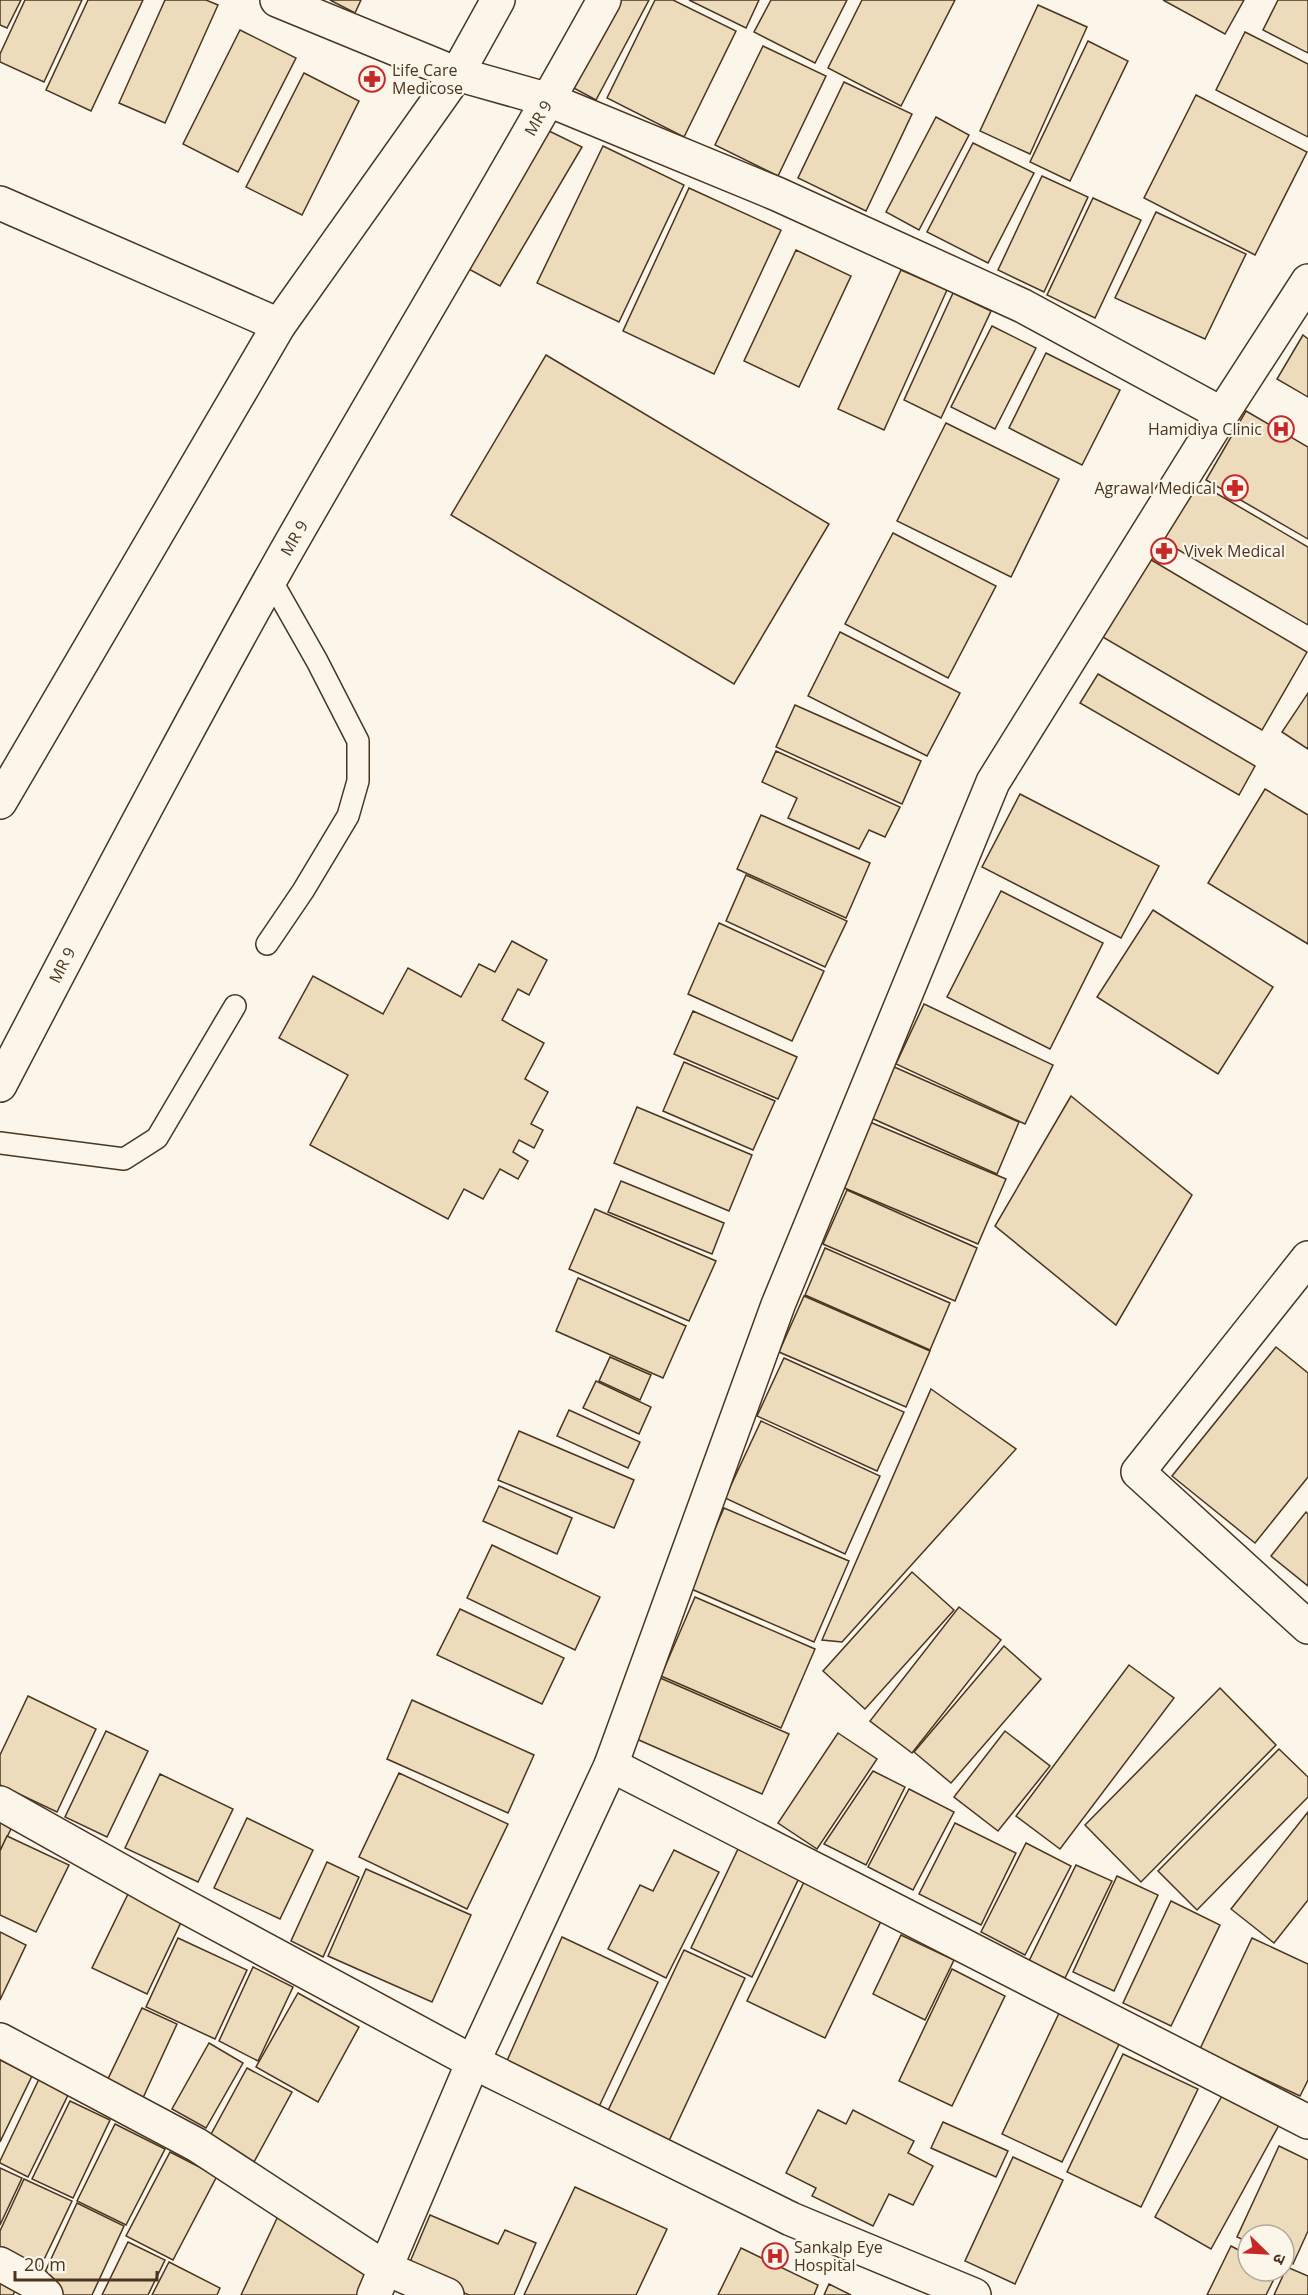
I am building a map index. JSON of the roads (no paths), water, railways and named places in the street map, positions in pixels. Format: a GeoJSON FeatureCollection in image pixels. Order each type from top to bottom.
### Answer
{"type":"FeatureCollection","features":[{"type":"Feature","properties":{"kind":"street"},"geometry":{"type":"LineString","coordinates":[[277,0],[457,74],[549,100],[777,194],[1023,306],[1222,414]]}},
{"type":"Feature","properties":{"kind":"street"},"geometry":{"type":"LineString","coordinates":[[0,802],[279,325],[457,74],[498,0]]}},
{"type":"Feature","properties":{"kind":"street","name":"MR 9"},"geometry":{"type":"LineString","coordinates":[[0,1085],[116,862],[270,580],[549,100],[604,0]]}},
{"type":"Feature","properties":{"kind":"street"},"geometry":{"type":"LineString","coordinates":[[0,203],[279,325]]}},
{"type":"Feature","properties":{"kind":"street"},"geometry":{"type":"LineString","coordinates":[[380,2281],[473,2062],[611,1766],[778,1305],[993,782],[1308,280]]}},
{"type":"Feature","properties":{"kind":"street"},"geometry":{"type":"LineString","coordinates":[[1308,1258],[1138,1472],[1308,1627]]}},
{"type":"Feature","properties":{"kind":"street"},"geometry":{"type":"LineString","coordinates":[[611,1766],[1308,2122]]}},
{"type":"Feature","properties":{"kind":"street"},"geometry":{"type":"LineString","coordinates":[[0,1803],[162,1894],[473,2062],[791,2219],[974,2295]]}},
{"type":"Feature","properties":{"kind":"street"},"geometry":{"type":"LineString","coordinates":[[0,2040],[197,2145],[380,2281],[447,2295]]}},
{"type":"Feature","properties":{"kind":"street"},"geometry":{"type":"LineString","coordinates":[[0,2264],[31,2281],[46,2295]]}},
{"type":"Feature","properties":{"kind":"lane"},"geometry":{"type":"LineString","coordinates":[[267,944],[303,891],[348,816],[358,781],[358,741],[317,661],[270,580]]}},
{"type":"Feature","properties":{"kind":"lane"},"geometry":{"type":"LineString","coordinates":[[0,1143],[124,1159],[157,1138],[235,1006]]}},
{"type":"Feature","properties":{"kind":"place","name":"Life Care Medicose"},"geometry":{"type":"Point","coordinates":[372,79]}},
{"type":"Feature","properties":{"kind":"place","name":"Hamidiya Clinic"},"geometry":{"type":"Point","coordinates":[1281,429]}},
{"type":"Feature","properties":{"kind":"place","name":"Agrawal Medical"},"geometry":{"type":"Point","coordinates":[1235,488]}},
{"type":"Feature","properties":{"kind":"place","name":"Vivek Medical"},"geometry":{"type":"Point","coordinates":[1164,551]}},
{"type":"Feature","properties":{"kind":"place","name":"Sankalp Eye Hospital"},"geometry":{"type":"Point","coordinates":[775,2256]}}]}
